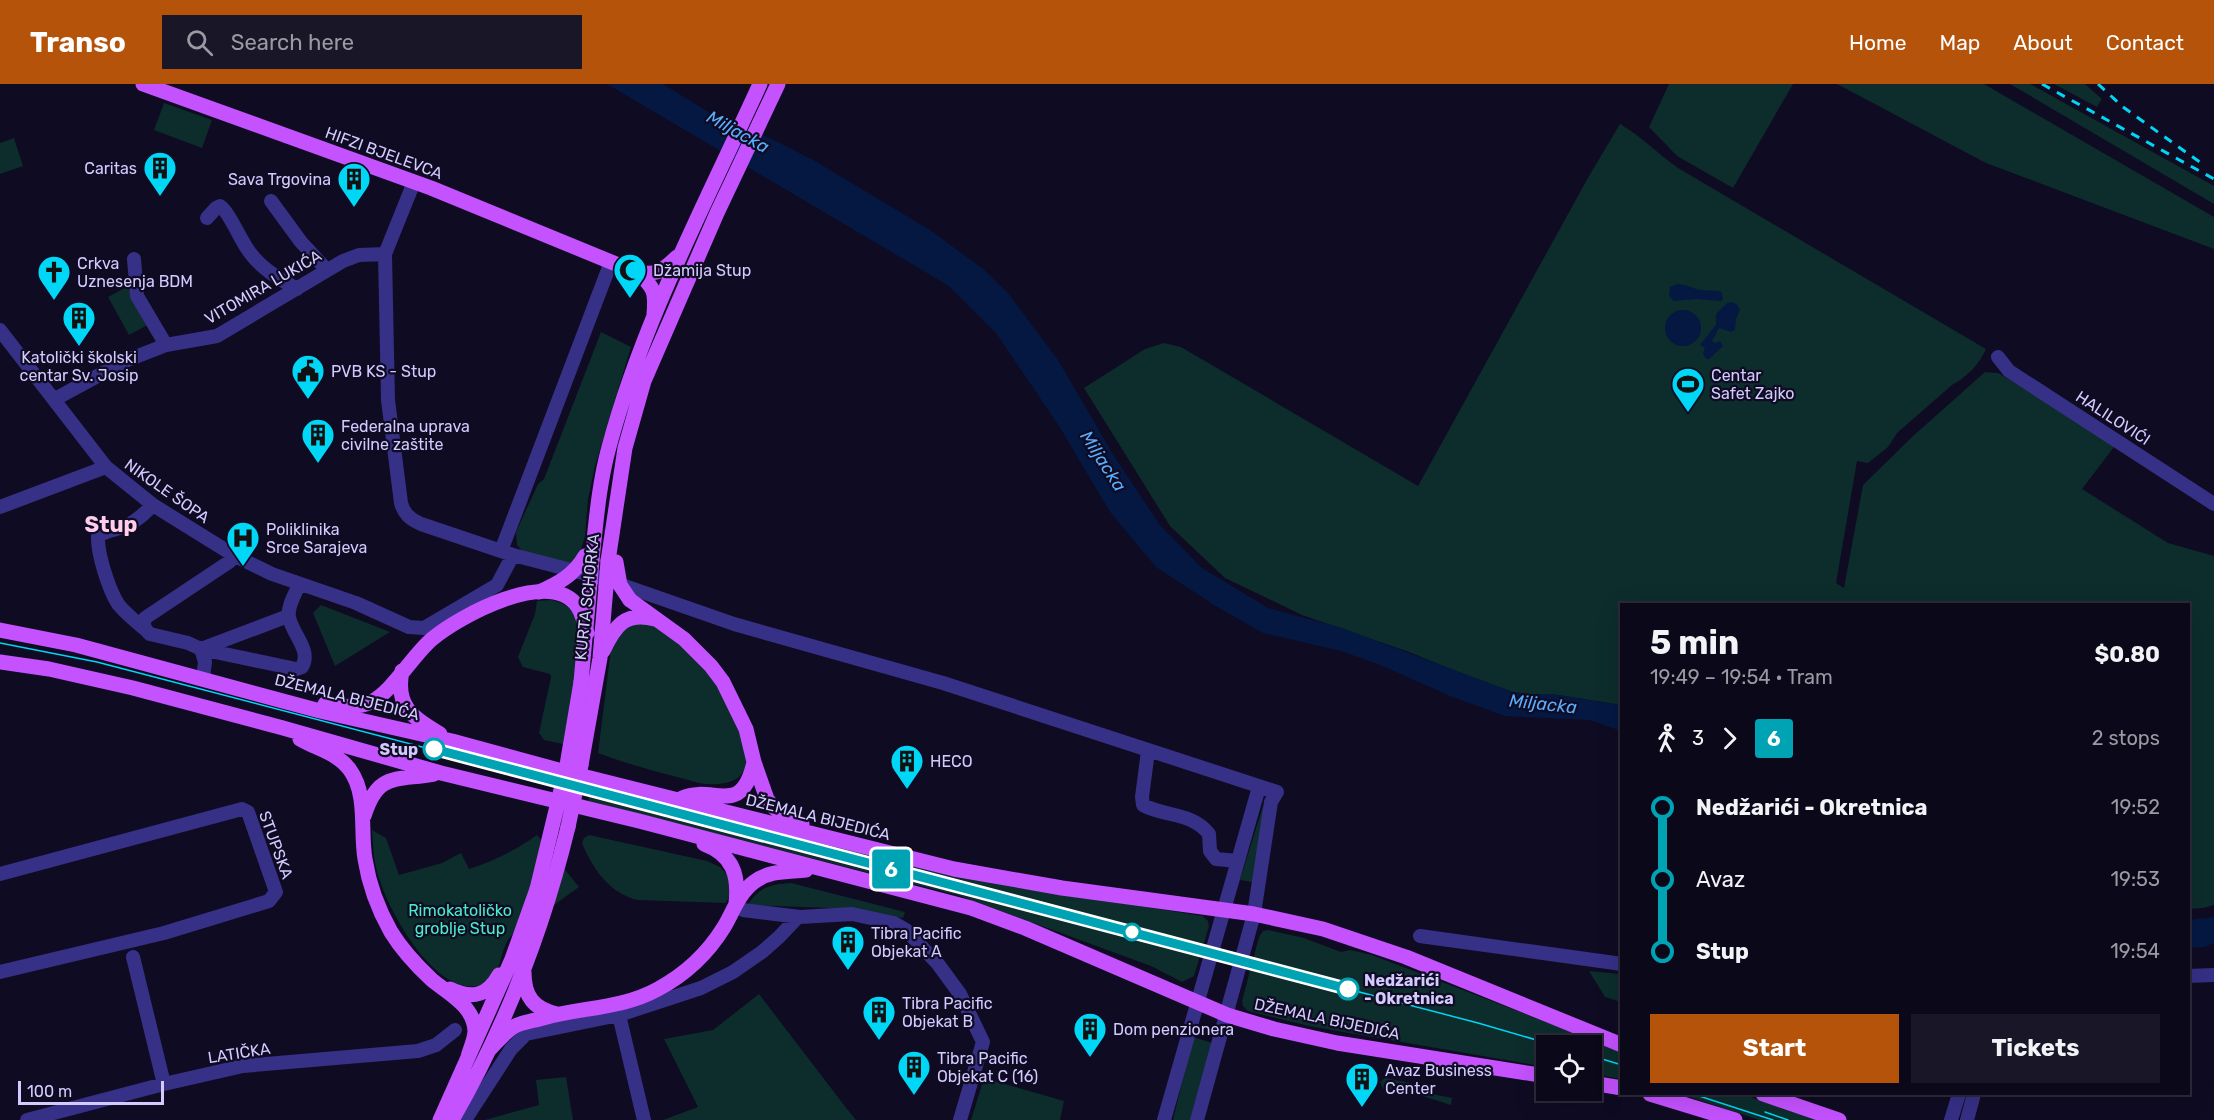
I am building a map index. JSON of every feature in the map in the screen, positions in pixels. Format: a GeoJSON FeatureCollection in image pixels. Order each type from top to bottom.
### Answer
{"type":"FeatureCollection","features":[{"type":"Feature","properties":{"kind":"main road","name":"HIFZI BJELEVCA"},"geometry":{"type":"LineString","coordinates":[[143,84],[414,182],[638,273]]}},
{"type":"Feature","properties":{"kind":"main road","name":"KURTA SCHORKA"},"geometry":{"type":"LineString","coordinates":[[588,683],[586,633],[590,583],[589,558],[608,448],[654,314],[760,84]]}},
{"type":"Feature","properties":{"kind":"main road","name":"KURTA SCHORKA"},"geometry":{"type":"LineString","coordinates":[[452,1120],[490,1049],[529,935],[539,881],[588,683],[600,658],[606,587],[625,447],[644,381],[739,166],[778,84]]}},
{"type":"Feature","properties":{"kind":"main road"},"geometry":{"type":"LineString","coordinates":[[638,273],[654,274],[666,268],[681,253]]}},
{"type":"Feature","properties":{"kind":"main road"},"geometry":{"type":"LineString","coordinates":[[638,273],[655,293],[654,314]]}},
{"type":"Feature","properties":{"kind":"main road"},"geometry":{"type":"LineString","coordinates":[[611,556],[620,585],[630,600],[671,628],[697,650],[723,682],[746,729],[762,789],[773,808],[819,836]]}},
{"type":"Feature","properties":{"kind":"main road"},"geometry":{"type":"LineString","coordinates":[[281,700],[358,706],[377,697],[432,639],[479,609],[499,600],[539,592],[567,578],[589,558]]}},
{"type":"Feature","properties":{"kind":"main road"},"geometry":{"type":"LineString","coordinates":[[539,592],[556,594],[572,601],[583,618],[586,633]]}},
{"type":"Feature","properties":{"kind":"main road"},"geometry":{"type":"LineString","coordinates":[[600,658],[610,636],[623,621],[640,616],[658,620]]}},
{"type":"Feature","properties":{"kind":"main road","name":"DŽEMALA BIJEDIĆA"},"geometry":{"type":"LineString","coordinates":[[0,630],[76,645],[352,719],[453,741],[819,836],[954,868],[1027,883],[1254,914],[1329,931],[1367,943],[1620,1044]]}},
{"type":"Feature","properties":{"kind":"main road","name":"DŽEMALA BIJEDIĆA"},"geometry":{"type":"LineString","coordinates":[[0,662],[82,676],[283,728],[441,773],[820,868],[991,915],[1227,1015],[1274,1029],[1337,1043],[1536,1074]]}},
{"type":"Feature","properties":{"kind":"main road"},"geometry":{"type":"LineString","coordinates":[[402,671],[400,693],[402,702],[415,718],[453,741]]}},
{"type":"Feature","properties":{"kind":"main road"},"geometry":{"type":"LineString","coordinates":[[283,728],[304,742],[330,753],[350,770],[355,780],[363,818],[365,858],[369,881],[377,905],[391,932],[405,951],[469,1012],[475,1031],[468,1057]]}},
{"type":"Feature","properties":{"kind":"main road"},"geometry":{"type":"LineString","coordinates":[[677,800],[693,795],[732,796],[748,780],[754,762]]}},
{"type":"Feature","properties":{"kind":"main road"},"geometry":{"type":"LineString","coordinates":[[363,818],[369,800],[381,785],[398,779],[441,773]]}},
{"type":"Feature","properties":{"kind":"main road"},"geometry":{"type":"LineString","coordinates":[[657,826],[717,849],[726,858],[736,878],[739,907]]}},
{"type":"Feature","properties":{"kind":"main road"},"geometry":{"type":"LineString","coordinates":[[490,1049],[511,1028],[557,1014],[617,1011],[657,990],[690,968],[739,907],[753,882],[769,874],[820,868]]}},
{"type":"Feature","properties":{"kind":"main road","name":"KURTA SCHORKA"},"geometry":{"type":"LineString","coordinates":[[440,1120],[468,1057],[518,964]]}},
{"type":"Feature","properties":{"kind":"main road"},"geometry":{"type":"LineString","coordinates":[[434,981],[465,995],[475,996],[488,990],[503,968],[518,964],[531,999],[543,1011],[557,1014]]}},
{"type":"Feature","properties":{"kind":"main road"},"geometry":{"type":"LineString","coordinates":[[1602,1085],[1620,1088]]}},
{"type":"Feature","properties":{"kind":"main road"},"geometry":{"type":"LineString","coordinates":[[1653,1095],[1736,1120]]}},
{"type":"Feature","properties":{"kind":"main road"},"geometry":{"type":"LineString","coordinates":[[1766,1095],[1839,1120]]}},
{"type":"Feature","properties":{"kind":"street"},"geometry":{"type":"LineString","coordinates":[[414,182],[385,254],[388,400],[403,509],[410,519],[507,553],[602,578],[734,624],[943,683],[1277,792],[1272,802],[1254,914],[1197,1120]]}},
{"type":"Feature","properties":{"kind":"street"},"geometry":{"type":"LineString","coordinates":[[271,201],[301,242],[326,269]]}},
{"type":"Feature","properties":{"kind":"street"},"geometry":{"type":"LineString","coordinates":[[207,218],[216,208],[220,206],[224,209],[251,254],[269,273],[297,289]]}},
{"type":"Feature","properties":{"kind":"street","name":"VITOMIRA LUKIĆA"},"geometry":{"type":"LineString","coordinates":[[55,399],[125,362],[166,345],[217,336],[297,289],[326,269],[359,255],[385,254]]}},
{"type":"Feature","properties":{"kind":"street"},"geometry":{"type":"LineString","coordinates":[[134,259],[137,296],[166,345]]}},
{"type":"Feature","properties":{"kind":"street"},"geometry":{"type":"LineString","coordinates":[[507,553],[611,262]]}},
{"type":"Feature","properties":{"kind":"street","name":"NIKOLE ŠOPA"},"geometry":{"type":"LineString","coordinates":[[0,330],[106,467],[153,505],[235,556],[299,585],[356,603],[409,627],[424,628],[497,585],[507,553]]}},
{"type":"Feature","properties":{"kind":"street","name":"HALILOVIĆI"},"geometry":{"type":"LineString","coordinates":[[1998,357],[2009,371],[2214,504]]}},
{"type":"Feature","properties":{"kind":"street"},"geometry":{"type":"LineString","coordinates":[[0,507],[106,467]]}},
{"type":"Feature","properties":{"kind":"street"},"geometry":{"type":"LineString","coordinates":[[153,505],[124,527],[104,531],[98,536],[107,579],[118,603],[128,616],[150,634],[188,643],[201,649],[296,669],[302,667],[305,655],[288,616],[292,599],[299,585]]}},
{"type":"Feature","properties":{"kind":"street"},"geometry":{"type":"LineString","coordinates":[[146,630],[143,624],[145,618],[230,562],[235,556]]}},
{"type":"Feature","properties":{"kind":"street"},"geometry":{"type":"LineString","coordinates":[[201,649],[288,616]]}},
{"type":"Feature","properties":{"kind":"street"},"geometry":{"type":"LineString","coordinates":[[201,649],[205,662],[203,678]]}},
{"type":"Feature","properties":{"kind":"street"},"geometry":{"type":"LineString","coordinates":[[1148,751],[1143,805],[1189,818],[1200,824],[1209,834],[1210,851],[1216,859],[1238,861]]}},
{"type":"Feature","properties":{"kind":"street"},"geometry":{"type":"LineString","coordinates":[[1164,1120],[1259,787]]}},
{"type":"Feature","properties":{"kind":"street","name":"STUPSKA"},"geometry":{"type":"LineString","coordinates":[[0,874],[242,809],[248,812],[276,892],[269,901],[164,933],[0,972]]}},
{"type":"Feature","properties":{"kind":"street"},"geometry":{"type":"LineString","coordinates":[[739,907],[798,916],[852,914],[894,923],[918,940],[960,994],[983,1042],[960,1120]]}},
{"type":"Feature","properties":{"kind":"street"},"geometry":{"type":"LineString","coordinates":[[465,1120],[511,1049],[526,1034],[701,988],[733,972],[779,937],[798,916]]}},
{"type":"Feature","properties":{"kind":"street"},"geometry":{"type":"LineString","coordinates":[[1420,936],[1620,964]]}},
{"type":"Feature","properties":{"kind":"street"},"geometry":{"type":"LineString","coordinates":[[133,957],[164,1084]]}},
{"type":"Feature","properties":{"kind":"street"},"geometry":{"type":"LineString","coordinates":[[2190,976],[2214,975]]}},
{"type":"Feature","properties":{"kind":"street"},"geometry":{"type":"LineString","coordinates":[[617,1011],[644,1120]]}},
{"type":"Feature","properties":{"kind":"street","name":"LATIČKA"},"geometry":{"type":"LineString","coordinates":[[27,1120],[243,1066],[418,1051],[436,1045],[455,1029]]}},
{"type":"Feature","properties":{"kind":"street"},"geometry":{"type":"LineString","coordinates":[[1951,1120],[1959,1095]]}},
{"type":"Feature","properties":{"kind":"street"},"geometry":{"type":"LineString","coordinates":[[1966,1120],[1974,1095]]}},
{"type":"Feature","properties":{"kind":"green space"},"geometry":{"type":"Polygon","coordinates":[[[1669,84],[1793,84],[1733,188],[1677,156],[1649,127],[1669,84]]]}},
{"type":"Feature","properties":{"kind":"green space"},"geometry":{"type":"Polygon","coordinates":[[[1837,84],[1984,84],[2214,217],[2214,249],[1986,163],[1837,84]]]}},
{"type":"Feature","properties":{"kind":"green space"},"geometry":{"type":"Polygon","coordinates":[[[2010,84],[2030,84],[2214,186],[2214,204],[2010,84]]]}},
{"type":"Feature","properties":{"kind":"green space"},"geometry":{"type":"Polygon","coordinates":[[[2054,84],[2085,84],[2102,99],[2097,107],[2054,84]]]}},
{"type":"Feature","properties":{"kind":"green space"},"geometry":{"type":"Polygon","coordinates":[[[164,103],[212,120],[202,148],[154,130],[164,103]]]}},
{"type":"Feature","properties":{"kind":"green space"},"geometry":{"type":"Polygon","coordinates":[[[1620,124],[1678,168],[1986,349],[1972,370],[1897,433],[1888,447],[1868,463],[1857,461],[1836,583],[1844,588],[1863,485],[1912,437],[1985,372],[1998,373],[2117,443],[2082,489],[2168,543],[2214,556],[2214,905],[2190,909],[2190,603],[1620,603],[1620,705],[1552,694],[1513,692],[1409,652],[1302,615],[1225,578],[1170,526],[1084,388],[1145,349],[1164,343],[1181,347],[1418,486],[1620,124]]]}},
{"type":"Feature","properties":{"kind":"green space"},"geometry":{"type":"Polygon","coordinates":[[[14,138],[23,166],[0,174],[0,143],[14,138]]]}},
{"type":"Feature","properties":{"kind":"green space"},"geometry":{"type":"Polygon","coordinates":[[[130,285],[151,323],[129,335],[108,297],[130,285]]]}},
{"type":"Feature","properties":{"kind":"green space"},"geometry":{"type":"Polygon","coordinates":[[[601,332],[631,347],[595,466],[588,499],[585,536],[581,550],[571,564],[522,551],[517,545],[516,532],[538,484],[544,479],[601,332]]]}},
{"type":"Feature","properties":{"kind":"green space"},"geometry":{"type":"Polygon","coordinates":[[[551,600],[571,610],[580,633],[563,744],[544,740],[539,733],[550,674],[523,667],[518,657],[535,614],[537,601],[551,600]]]}},
{"type":"Feature","properties":{"kind":"green space"},"geometry":{"type":"Polygon","coordinates":[[[321,605],[390,632],[335,666],[313,613],[321,605]]]}},
{"type":"Feature","properties":{"kind":"green space"},"geometry":{"type":"Polygon","coordinates":[[[643,622],[658,628],[684,644],[696,655],[714,679],[734,714],[746,751],[745,766],[736,779],[720,784],[700,783],[598,753],[611,649],[623,631],[643,622]]]}},
{"type":"Feature","properties":{"kind":"green space"},"geometry":{"type":"Polygon","coordinates":[[[593,783],[956,877],[1203,916],[1209,926],[1194,976],[1182,982],[1151,966],[960,896],[588,801],[593,783]]]}},
{"type":"Feature","properties":{"kind":"green space"},"geometry":{"type":"Polygon","coordinates":[[[1263,806],[1266,806],[1252,882],[1240,880],[1263,806]]]}},
{"type":"Feature","properties":{"kind":"green space","name":"Rimokatoličko groblje Stup"},"geometry":{"type":"Polygon","coordinates":[[[372,830],[386,838],[399,875],[442,863],[461,853],[469,869],[505,855],[537,835],[579,887],[513,934],[507,942],[494,976],[481,985],[463,985],[446,978],[429,963],[400,924],[389,903],[376,867],[372,830]]]}},
{"type":"Feature","properties":{"kind":"green space"},"geometry":{"type":"Polygon","coordinates":[[[589,835],[707,861],[720,867],[729,876],[731,892],[726,903],[638,900],[628,897],[603,879],[591,862],[582,843],[589,835]]]}},
{"type":"Feature","properties":{"kind":"green space"},"geometry":{"type":"Polygon","coordinates":[[[791,883],[905,912],[903,918],[858,909],[748,905],[761,890],[778,884],[791,883]]]}},
{"type":"Feature","properties":{"kind":"green space"},"geometry":{"type":"Polygon","coordinates":[[[1268,930],[1304,938],[1341,952],[1350,950],[1372,955],[1580,1035],[1536,1035],[1536,1065],[1309,1026],[1248,1011],[1242,1001],[1259,937],[1263,931],[1268,930]]]}},
{"type":"Feature","properties":{"kind":"green space"},"geometry":{"type":"Polygon","coordinates":[[[1589,971],[1620,974],[1620,1002],[1605,997],[1589,971]]]}},
{"type":"Feature","properties":{"kind":"green space"},"geometry":{"type":"Polygon","coordinates":[[[759,994],[856,1120],[663,1120],[698,1107],[664,1039],[713,1030],[759,994]]]}},
{"type":"Feature","properties":{"kind":"green space"},"geometry":{"type":"Polygon","coordinates":[[[1193,1037],[1212,1043],[1190,1120],[1173,1120],[1193,1037]]]}},
{"type":"Feature","properties":{"kind":"green space"},"geometry":{"type":"Polygon","coordinates":[[[1602,1044],[1620,1051],[1620,1079],[1602,1076],[1602,1044]]]}},
{"type":"Feature","properties":{"kind":"green space"},"geometry":{"type":"Polygon","coordinates":[[[566,1077],[573,1120],[485,1120],[539,1105],[536,1080],[566,1077]]]}},
{"type":"Feature","properties":{"kind":"green space"},"geometry":{"type":"Polygon","coordinates":[[[984,1078],[1064,1101],[1060,1120],[971,1120],[984,1078]]]}},
{"type":"Feature","properties":{"kind":"green space"},"geometry":{"type":"Polygon","coordinates":[[[1385,1078],[1411,1083],[1407,1089],[1452,1098],[1451,1105],[1403,1090],[1401,1094],[1383,1089],[1380,1082],[1385,1078]]]}},
{"type":"Feature","properties":{"kind":"green space"},"geometry":{"type":"Polygon","coordinates":[[[1684,1095],[1745,1095],[1817,1120],[1759,1120],[1684,1095]]]}},
{"type":"Feature","properties":{"kind":"water","name":"Miljacka"},"geometry":{"type":"Polygon","coordinates":[[[607,84],[663,84],[710,113],[774,140],[815,161],[930,230],[982,268],[1008,293],[1058,360],[1114,456],[1160,525],[1202,568],[1268,608],[1342,628],[1513,692],[1552,694],[1620,705],[1620,731],[1590,720],[1505,716],[1341,651],[1263,633],[1214,605],[1156,567],[1110,512],[1059,426],[996,333],[949,286],[607,84]]]}},
{"type":"Feature","properties":{"kind":"water"},"geometry":{"type":"Polygon","coordinates":[[[1677,284],[1699,290],[1719,291],[1723,299],[1721,301],[1696,299],[1674,301],[1669,296],[1670,287],[1677,284]]]}},
{"type":"Feature","properties":{"kind":"water"},"geometry":{"type":"Polygon","coordinates":[[[1732,302],[1740,309],[1735,330],[1731,332],[1719,328],[1712,341],[1715,343],[1720,341],[1723,346],[1709,359],[1706,359],[1703,353],[1705,348],[1700,345],[1716,325],[1716,314],[1727,303],[1732,302]]]}},
{"type":"Feature","properties":{"kind":"water"},"geometry":{"type":"Polygon","coordinates":[[[1683,310],[1696,315],[1701,328],[1696,341],[1683,346],[1670,341],[1665,328],[1670,315],[1683,310]]]}},
{"type":"Feature","properties":{"kind":"water"},"geometry":{"type":"Polygon","coordinates":[[[2214,917],[2214,943],[2205,947],[2190,948],[2190,920],[2214,917]]]}},
{"type":"Feature","properties":{"kind":"tram line"},"geometry":{"type":"LineString","coordinates":[[0,643],[97,662],[1536,1040]]}},
{"type":"Feature","properties":{"kind":"tram line","name":"6"},"geometry":{"type":"LineString","coordinates":[[434,749],[1348,989]]}},
{"type":"Feature","properties":{"kind":"tram line"},"geometry":{"type":"LineString","coordinates":[[1602,1059],[1620,1064]]}},
{"type":"Feature","properties":{"kind":"tram line"},"geometry":{"type":"LineString","coordinates":[[1696,1095],[1773,1120]]}},
{"type":"Feature","properties":{"kind":"tram line"},"geometry":{"type":"LineString","coordinates":[[1765,1112],[1788,1120]]}},
{"type":"Feature","properties":{"kind":"railway"},"geometry":{"type":"LineString","coordinates":[[2042,84],[2214,179]]}},
{"type":"Feature","properties":{"kind":"railway"},"geometry":{"type":"LineString","coordinates":[[2098,84],[2123,107],[2201,163]]}},
{"type":"Feature","properties":{"kind":"place","name":"Caritas"},"geometry":{"type":"Point","coordinates":[160,197]}},
{"type":"Feature","properties":{"kind":"place","name":"Sava Trgovina"},"geometry":{"type":"Point","coordinates":[354,208]}},
{"type":"Feature","properties":{"kind":"place","name":"Džamija Stup"},"geometry":{"type":"Point","coordinates":[630,299]}},
{"type":"Feature","properties":{"kind":"place","name":"Crkva Uznesenja BDM"},"geometry":{"type":"Point","coordinates":[54,301]}},
{"type":"Feature","properties":{"kind":"place","name":"Katolički školski centar Sv. Josip"},"geometry":{"type":"Point","coordinates":[79,347]}},
{"type":"Feature","properties":{"kind":"place","name":"PVB KS - Stup"},"geometry":{"type":"Point","coordinates":[308,400]}},
{"type":"Feature","properties":{"kind":"place","name":"Centar Safet Zajko"},"geometry":{"type":"Point","coordinates":[1688,413]}},
{"type":"Feature","properties":{"kind":"place","name":"Federalna uprava civilne zaštite"},"geometry":{"type":"Point","coordinates":[318,464]}},
{"type":"Feature","properties":{"kind":"place","name":"Poliklinika Srce Sarajeva"},"geometry":{"type":"Point","coordinates":[243,567]}},
{"type":"Feature","properties":{"kind":"place","name":"Stup"},"geometry":{"type":"Point","coordinates":[434,749]}},
{"type":"Feature","properties":{"kind":"place","name":"HECO"},"geometry":{"type":"Point","coordinates":[907,790]}},
{"type":"Feature","properties":{"kind":"place","name":"Tibra Pacific Objekat A"},"geometry":{"type":"Point","coordinates":[848,971]}},
{"type":"Feature","properties":{"kind":"place","name":"Nedžarići - Okretnica"},"geometry":{"type":"Point","coordinates":[1348,989]}},
{"type":"Feature","properties":{"kind":"place","name":"Tibra Pacific Objekat B"},"geometry":{"type":"Point","coordinates":[879,1041]}},
{"type":"Feature","properties":{"kind":"place","name":"Dom penzionera"},"geometry":{"type":"Point","coordinates":[1090,1058]}},
{"type":"Feature","properties":{"kind":"place","name":"Tibra Pacific Objekat C (16)"},"geometry":{"type":"Point","coordinates":[914,1096]}},
{"type":"Feature","properties":{"kind":"place","name":"Avaz Business Center"},"geometry":{"type":"Point","coordinates":[1362,1108]}},
{"type":"Feature","properties":{"kind":"district","name":"Stup"},"geometry":{"type":"Point","coordinates":[111,524]}}]}
